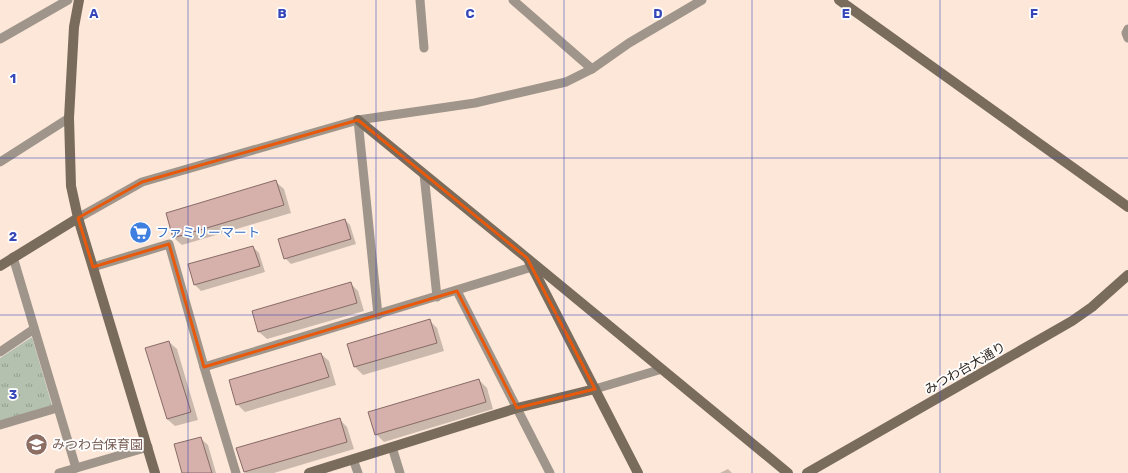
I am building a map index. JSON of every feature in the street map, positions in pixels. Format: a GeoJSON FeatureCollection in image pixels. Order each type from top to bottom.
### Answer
{"type":"FeatureCollection","features":[{"type":"Feature","properties":{"kind":"street"},"geometry":{"type":"LineString","coordinates":[[0,39],[68,0]]}},
{"type":"Feature","properties":{"kind":"street"},"geometry":{"type":"LineString","coordinates":[[79,0],[74,27],[69,118],[71,186],[78,218],[155,473]]}},
{"type":"Feature","properties":{"kind":"street"},"geometry":{"type":"LineString","coordinates":[[420,0],[424,48]]}},
{"type":"Feature","properties":{"kind":"street"},"geometry":{"type":"LineString","coordinates":[[513,0],[592,69]]}},
{"type":"Feature","properties":{"kind":"street"},"geometry":{"type":"LineString","coordinates":[[0,266],[78,218],[142,182],[358,120],[475,103],[566,82],[592,69],[629,44],[702,0]]}},
{"type":"Feature","properties":{"kind":"street"},"geometry":{"type":"LineString","coordinates":[[839,0],[1128,207]]}},
{"type":"Feature","properties":{"kind":"street"},"geometry":{"type":"LineString","coordinates":[[1128,29],[1126,33],[1128,38]]}},
{"type":"Feature","properties":{"kind":"street"},"geometry":{"type":"LineString","coordinates":[[1,159],[69,118]]}},
{"type":"Feature","properties":{"kind":"street"},"geometry":{"type":"LineString","coordinates":[[358,120],[528,258],[788,473]]}},
{"type":"Feature","properties":{"kind":"street"},"geometry":{"type":"LineString","coordinates":[[358,120],[378,315]]}},
{"type":"Feature","properties":{"kind":"street"},"geometry":{"type":"LineString","coordinates":[[424,174],[437,297]]}},
{"type":"Feature","properties":{"kind":"street"},"geometry":{"type":"LineString","coordinates":[[93,267],[169,244],[204,368],[236,473]]}},
{"type":"Feature","properties":{"kind":"street"},"geometry":{"type":"LineString","coordinates":[[13,257],[76,468]]}},
{"type":"Feature","properties":{"kind":"street"},"geometry":{"type":"LineString","coordinates":[[528,258],[638,473]]}},
{"type":"Feature","properties":{"kind":"street"},"geometry":{"type":"LineString","coordinates":[[204,368],[532,267]]}},
{"type":"Feature","properties":{"kind":"street","name":"みつわ台大通り"},"geometry":{"type":"LineString","coordinates":[[807,473],[1072,321],[1092,307],[1128,275]]}},
{"type":"Feature","properties":{"kind":"street"},"geometry":{"type":"LineString","coordinates":[[457,290],[550,473]]}},
{"type":"Feature","properties":{"kind":"street"},"geometry":{"type":"LineString","coordinates":[[0,352],[34,329]]}},
{"type":"Feature","properties":{"kind":"street"},"geometry":{"type":"LineString","coordinates":[[309,473],[518,408],[595,389],[662,369]]}},
{"type":"Feature","properties":{"kind":"street"},"geometry":{"type":"LineString","coordinates":[[0,425],[58,408]]}},
{"type":"Feature","properties":{"kind":"street"},"geometry":{"type":"LineString","coordinates":[[60,473],[148,447]]}},
{"type":"Feature","properties":{"kind":"street"},"geometry":{"type":"LineString","coordinates":[[392,447],[400,473]]}},
{"type":"Feature","properties":{"kind":"street"},"geometry":{"type":"LineString","coordinates":[[353,459],[358,473]]}},
{"type":"Feature","properties":{"kind":"highlighted area"},"geometry":{"type":"Polygon","coordinates":[[[358,120],[527,258],[595,389],[517,408],[457,291],[204,367],[169,244],[93,267],[78,218],[142,182],[358,120]]]}},
{"type":"Feature","properties":{"kind":"green space"},"geometry":{"type":"Polygon","coordinates":[[[32,337],[52,405],[0,421],[0,358],[32,337]]]}},
{"type":"Feature","properties":{"kind":"building"},"geometry":{"type":"Polygon","coordinates":[[[276,180],[284,205],[173,238],[166,213],[276,180]]]}},
{"type":"Feature","properties":{"kind":"building"},"geometry":{"type":"Polygon","coordinates":[[[345,219],[351,239],[284,259],[278,239],[345,219]]]}},
{"type":"Feature","properties":{"kind":"building"},"geometry":{"type":"Polygon","coordinates":[[[253,246],[260,266],[194,285],[188,264],[253,246]]]}},
{"type":"Feature","properties":{"kind":"building"},"geometry":{"type":"Polygon","coordinates":[[[351,282],[357,303],[258,332],[252,311],[351,282]]]}},
{"type":"Feature","properties":{"kind":"building"},"geometry":{"type":"Polygon","coordinates":[[[430,319],[437,343],[354,367],[347,344],[430,319]]]}},
{"type":"Feature","properties":{"kind":"building"},"geometry":{"type":"Polygon","coordinates":[[[169,341],[191,412],[167,419],[145,348],[169,341]]]}},
{"type":"Feature","properties":{"kind":"building"},"geometry":{"type":"Polygon","coordinates":[[[321,353],[329,377],[236,405],[229,380],[321,353]]]}},
{"type":"Feature","properties":{"kind":"building"},"geometry":{"type":"Polygon","coordinates":[[[479,379],[486,402],[375,435],[368,412],[479,379]]]}},
{"type":"Feature","properties":{"kind":"building"},"geometry":{"type":"Polygon","coordinates":[[[340,418],[347,442],[244,472],[236,448],[340,418]]]}},
{"type":"Feature","properties":{"kind":"building"},"geometry":{"type":"Polygon","coordinates":[[[201,437],[212,473],[182,473],[174,444],[201,437]]]}},
{"type":"Feature","properties":{"kind":"place","name":"ファミリーマート"},"geometry":{"type":"Point","coordinates":[141,232]}},
{"type":"Feature","properties":{"kind":"place","name":"みつわ台保育園"},"geometry":{"type":"Point","coordinates":[37,444]}}]}
